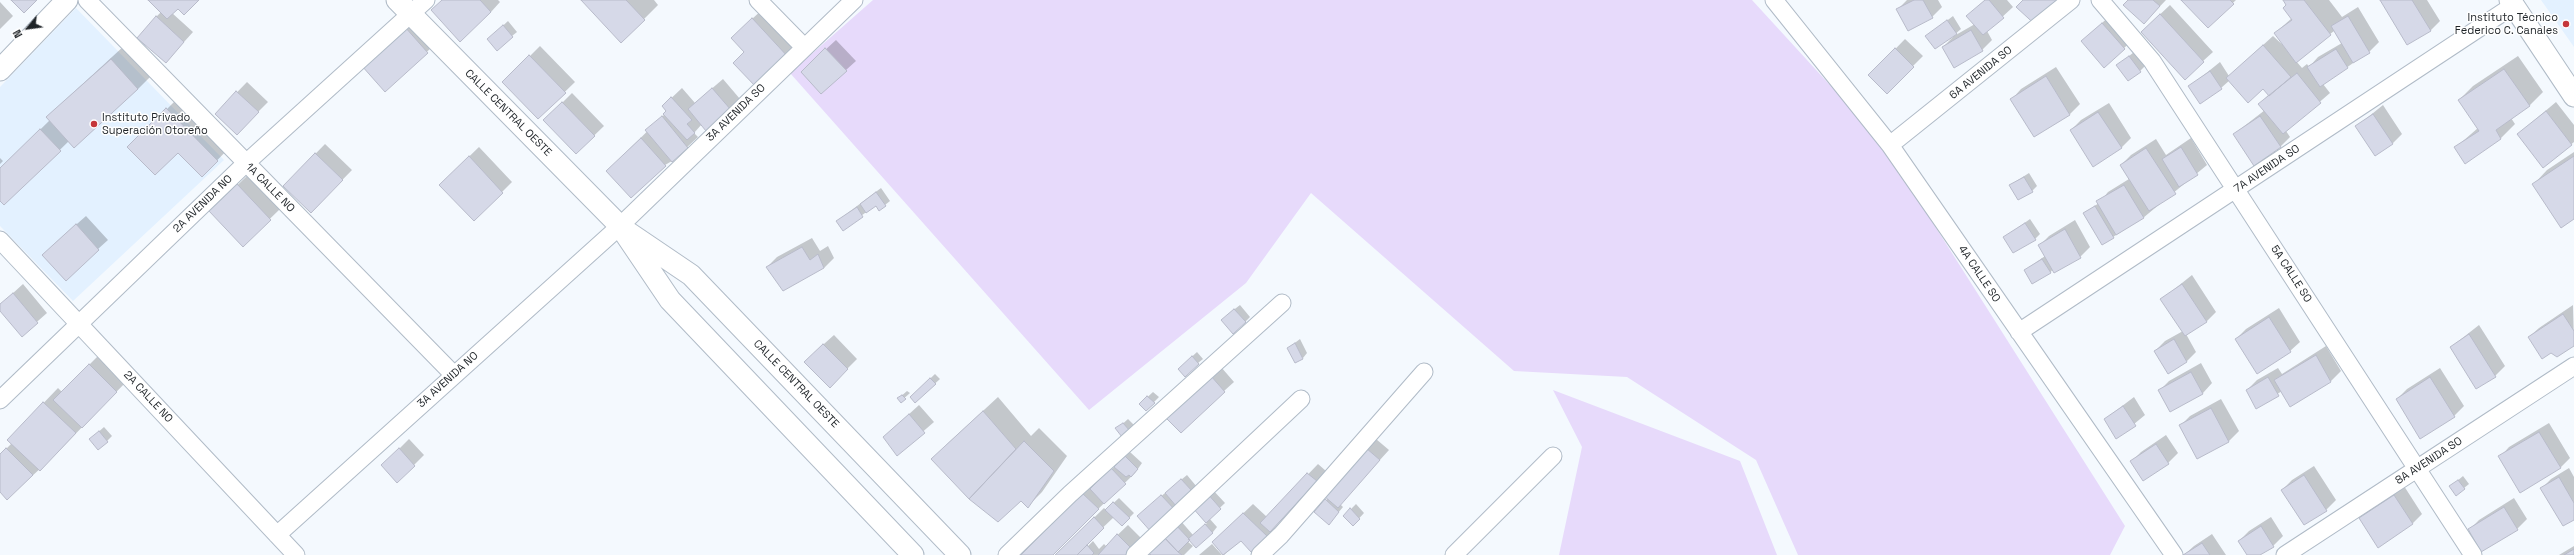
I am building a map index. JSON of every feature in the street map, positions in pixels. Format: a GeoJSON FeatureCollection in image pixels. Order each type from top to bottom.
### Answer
{"type":"FeatureCollection","features":[{"type":"Feature","properties":{"kind":"street"},"geometry":{"type":"LineString","coordinates":[[0,70],[67,0]]}},
{"type":"Feature","properties":{"kind":"street","name":"1A CALLE NO"},"geometry":{"type":"LineString","coordinates":[[87,0],[245,164],[454,375]]}},
{"type":"Feature","properties":{"kind":"street","name":"CALLE CENTRAL OESTE"},"geometry":{"type":"LineString","coordinates":[[397,0],[620,226],[670,300],[913,555]]}},
{"type":"Feature","properties":{"kind":"street","name":"2A AVENIDA NO"},"geometry":{"type":"LineString","coordinates":[[0,400],[245,164],[426,0]]}},
{"type":"Feature","properties":{"kind":"street"},"geometry":{"type":"LineString","coordinates":[[758,0],[804,47]]}},
{"type":"Feature","properties":{"kind":"street","name":"3A AVENIDA SO"},"geometry":{"type":"LineString","coordinates":[[620,226],[854,0]]}},
{"type":"Feature","properties":{"kind":"street","name":"4A CALLE SO"},"geometry":{"type":"LineString","coordinates":[[1774,0],[1890,145],[2018,332],[2174,555]]}},
{"type":"Feature","properties":{"kind":"street","name":"6A AVENIDA SO"},"geometry":{"type":"LineString","coordinates":[[1890,145],[2072,0]]}},
{"type":"Feature","properties":{"kind":"street","name":"5A CALLE SO"},"geometry":{"type":"LineString","coordinates":[[2100,0],[2152,60],[2473,555]]}},
{"type":"Feature","properties":{"kind":"street"},"geometry":{"type":"LineString","coordinates":[[2512,2],[2574,96]]}},
{"type":"Feature","properties":{"kind":"street","name":"7A AVENIDA SO"},"geometry":{"type":"LineString","coordinates":[[2018,332],[2237,189],[2512,2]]}},
{"type":"Feature","properties":{"kind":"street","name":"CALLE CENTRAL OESTE"},"geometry":{"type":"LineString","coordinates":[[620,226],[691,274],[960,555]]}},
{"type":"Feature","properties":{"kind":"street","name":"3A AVENIDA NO"},"geometry":{"type":"LineString","coordinates":[[277,535],[620,226]]}},
{"type":"Feature","properties":{"kind":"street","name":"2A CALLE NO"},"geometry":{"type":"LineString","coordinates":[[0,240],[296,555]]}},
{"type":"Feature","properties":{"kind":"street"},"geometry":{"type":"LineString","coordinates":[[1006,555],[1070,494],[1282,303]]}},
{"type":"Feature","properties":{"kind":"street","name":"8A AVENIDA SO"},"geometry":{"type":"LineString","coordinates":[[2285,555],[2574,366]]}},
{"type":"Feature","properties":{"kind":"street"},"geometry":{"type":"LineString","coordinates":[[1260,555],[1281,535],[1424,372]]}},
{"type":"Feature","properties":{"kind":"street"},"geometry":{"type":"LineString","coordinates":[[1135,555],[1301,399]]}},
{"type":"Feature","properties":{"kind":"street"},"geometry":{"type":"LineString","coordinates":[[1454,555],[1553,456]]}},
{"type":"Feature","properties":{"kind":"shaded area"},"geometry":{"type":"Polygon","coordinates":[[[873,0],[1752,0],[1906,168],[1898,173],[1912,190],[2125,526],[2110,555],[1798,555],[1756,460],[1627,377],[1514,371],[1311,193],[1246,283],[1089,410],[790,73],[873,0]]]}},
{"type":"Feature","properties":{"kind":"shaded area","name":"Instituto Técnico Federico C. Canales"},"geometry":{"type":"Polygon","coordinates":[[[2541,0],[2574,0],[2574,47],[2541,0]]]}},
{"type":"Feature","properties":{"kind":"shaded area","name":"Instituto Privado Superación Otoreño"},"geometry":{"type":"Polygon","coordinates":[[[76,8],[224,160],[73,301],[0,226],[0,87],[76,8]]]}},
{"type":"Feature","properties":{"kind":"shaded area"},"geometry":{"type":"Polygon","coordinates":[[[1553,390],[1740,461],[1777,555],[1559,555],[1582,447],[1553,390]]]}},
{"type":"Feature","properties":{"kind":"building"},"geometry":{"type":"Polygon","coordinates":[[[11,0],[37,0],[24,13],[11,0]]]}},
{"type":"Feature","properties":{"kind":"building"},"geometry":{"type":"Polygon","coordinates":[[[148,0],[199,0],[184,15],[178,9],[167,19],[148,0]]]}},
{"type":"Feature","properties":{"kind":"building"},"geometry":{"type":"Polygon","coordinates":[[[442,0],[480,0],[491,12],[460,42],[431,10],[442,0]]]}},
{"type":"Feature","properties":{"kind":"building"},"geometry":{"type":"Polygon","coordinates":[[[581,0],[626,0],[645,20],[621,43],[581,0]]]}},
{"type":"Feature","properties":{"kind":"building"},"geometry":{"type":"Polygon","coordinates":[[[1914,0],[1923,0],[1933,18],[1908,31],[1896,9],[1914,0]]]}},
{"type":"Feature","properties":{"kind":"building"},"geometry":{"type":"Polygon","coordinates":[[[1985,0],[1989,0],[2004,18],[1983,35],[1966,16],[1985,0]]]}},
{"type":"Feature","properties":{"kind":"building"},"geometry":{"type":"Polygon","coordinates":[[[2023,0],[2067,0],[2040,29],[2016,7],[2023,0]]]}},
{"type":"Feature","properties":{"kind":"building"},"geometry":{"type":"Polygon","coordinates":[[[2128,0],[2153,0],[2160,6],[2144,24],[2123,5],[2128,0]]]}},
{"type":"Feature","properties":{"kind":"building"},"geometry":{"type":"Polygon","coordinates":[[[2181,0],[2230,0],[2234,4],[2208,28],[2181,0]]]}},
{"type":"Feature","properties":{"kind":"building"},"geometry":{"type":"Polygon","coordinates":[[[2283,0],[2304,0],[2331,35],[2296,63],[2274,33],[2292,20],[2283,8],[2286,5],[2283,0]]]}},
{"type":"Feature","properties":{"kind":"building"},"geometry":{"type":"Polygon","coordinates":[[[2380,0],[2412,0],[2431,31],[2407,45],[2380,0]]]}},
{"type":"Feature","properties":{"kind":"building"},"geometry":{"type":"Polygon","coordinates":[[[2160,14],[2204,62],[2185,80],[2141,32],[2160,14]]]}},
{"type":"Feature","properties":{"kind":"building"},"geometry":{"type":"Polygon","coordinates":[[[156,16],[184,42],[166,63],[137,38],[156,16]]]}},
{"type":"Feature","properties":{"kind":"building"},"geometry":{"type":"Polygon","coordinates":[[[2348,16],[2370,53],[2353,63],[2331,26],[2348,16]]]}},
{"type":"Feature","properties":{"kind":"building"},"geometry":{"type":"Polygon","coordinates":[[[397,18],[428,53],[385,92],[354,57],[397,18]]]}},
{"type":"Feature","properties":{"kind":"building"},"geometry":{"type":"Polygon","coordinates":[[[752,18],[789,58],[757,88],[733,63],[744,52],[731,38],[752,18]]]}},
{"type":"Feature","properties":{"kind":"building"},"geometry":{"type":"Polygon","coordinates":[[[1947,20],[1957,34],[1935,49],[1925,36],[1947,20]]]}},
{"type":"Feature","properties":{"kind":"building"},"geometry":{"type":"Polygon","coordinates":[[[2102,23],[2125,49],[2104,68],[2081,41],[2102,23]]]}},
{"type":"Feature","properties":{"kind":"building"},"geometry":{"type":"Polygon","coordinates":[[[503,25],[513,37],[497,51],[487,39],[503,25]]]}},
{"type":"Feature","properties":{"kind":"building"},"geometry":{"type":"Polygon","coordinates":[[[1971,30],[1983,51],[1954,68],[1942,47],[1971,30]]]}},
{"type":"Feature","properties":{"kind":"building"},"geometry":{"type":"Polygon","coordinates":[[[2263,45],[2291,77],[2269,96],[2263,89],[2248,103],[2226,78],[2263,45]]]}},
{"type":"Feature","properties":{"kind":"building"},"geometry":{"type":"Polygon","coordinates":[[[825,48],[847,71],[821,94],[801,72],[825,48]]]}},
{"type":"Feature","properties":{"kind":"building"},"geometry":{"type":"Polygon","coordinates":[[[1895,48],[1914,67],[1887,94],[1868,75],[1895,48]]]}},
{"type":"Feature","properties":{"kind":"building"},"geometry":{"type":"Polygon","coordinates":[[[2336,49],[2348,68],[2320,87],[2307,67],[2336,49]]]}},
{"type":"Feature","properties":{"kind":"building"},"geometry":{"type":"Polygon","coordinates":[[[529,55],[566,93],[538,119],[502,82],[529,55]]]}},
{"type":"Feature","properties":{"kind":"building"},"geometry":{"type":"Polygon","coordinates":[[[2129,56],[2141,72],[2128,81],[2116,65],[2129,56]]]}},
{"type":"Feature","properties":{"kind":"building"},"geometry":{"type":"Polygon","coordinates":[[[111,59],[138,89],[74,148],[46,117],[111,59]]]}},
{"type":"Feature","properties":{"kind":"building"},"geometry":{"type":"Polygon","coordinates":[[[2504,69],[2530,106],[2496,130],[2501,139],[2465,164],[2454,147],[2479,131],[2458,100],[2504,69]]]}},
{"type":"Feature","properties":{"kind":"building"},"geometry":{"type":"Polygon","coordinates":[[[2210,71],[2222,89],[2200,104],[2188,86],[2210,71]]]}},
{"type":"Feature","properties":{"kind":"building"},"geometry":{"type":"Polygon","coordinates":[[[2297,73],[2321,103],[2283,134],[2258,104],[2297,73]]]}},
{"type":"Feature","properties":{"kind":"building"},"geometry":{"type":"Polygon","coordinates":[[[2046,76],[2070,115],[2034,137],[2010,99],[2046,76]]]}},
{"type":"Feature","properties":{"kind":"building"},"geometry":{"type":"Polygon","coordinates":[[[712,88],[731,110],[706,131],[688,109],[712,88]]]}},
{"type":"Feature","properties":{"kind":"building"},"geometry":{"type":"Polygon","coordinates":[[[236,91],[259,112],[237,135],[215,114],[236,91]]]}},
{"type":"Feature","properties":{"kind":"building"},"geometry":{"type":"Polygon","coordinates":[[[671,97],[692,120],[687,124],[695,133],[687,140],[663,114],[666,111],[662,106],[671,97]]]}},
{"type":"Feature","properties":{"kind":"building"},"geometry":{"type":"Polygon","coordinates":[[[562,102],[595,136],[576,154],[543,120],[562,102]]]}},
{"type":"Feature","properties":{"kind":"building"},"geometry":{"type":"Polygon","coordinates":[[[166,108],[218,161],[202,177],[178,153],[155,175],[127,147],[166,108]]]}},
{"type":"Feature","properties":{"kind":"building"},"geometry":{"type":"Polygon","coordinates":[[[2546,111],[2572,145],[2543,168],[2517,134],[2546,111]]]}},
{"type":"Feature","properties":{"kind":"building"},"geometry":{"type":"Polygon","coordinates":[[[2098,112],[2122,148],[2093,167],[2070,130],[2098,112]]]}},
{"type":"Feature","properties":{"kind":"building"},"geometry":{"type":"Polygon","coordinates":[[[2373,114],[2393,144],[2375,156],[2355,126],[2373,114]]]}},
{"type":"Feature","properties":{"kind":"building"},"geometry":{"type":"Polygon","coordinates":[[[662,116],[688,148],[672,162],[645,130],[662,116]]]}},
{"type":"Feature","properties":{"kind":"building"},"geometry":{"type":"Polygon","coordinates":[[[2260,116],[2281,147],[2254,166],[2233,134],[2260,116]]]}},
{"type":"Feature","properties":{"kind":"building"},"geometry":{"type":"Polygon","coordinates":[[[40,129],[61,151],[4,205],[0,201],[0,168],[40,129]]]}},
{"type":"Feature","properties":{"kind":"building"},"geometry":{"type":"Polygon","coordinates":[[[641,138],[666,166],[631,198],[606,171],[641,138]]]}},
{"type":"Feature","properties":{"kind":"building"},"geometry":{"type":"Polygon","coordinates":[[[2181,147],[2198,175],[2179,187],[2162,159],[2181,147]]]}},
{"type":"Feature","properties":{"kind":"building"},"geometry":{"type":"Polygon","coordinates":[[[2146,148],[2176,194],[2149,211],[2120,165],[2146,148]]]}},
{"type":"Feature","properties":{"kind":"building"},"geometry":{"type":"Polygon","coordinates":[[[315,153],[343,180],[311,213],[283,186],[315,153]]]}},
{"type":"Feature","properties":{"kind":"building"},"geometry":{"type":"Polygon","coordinates":[[[469,156],[503,193],[474,221],[439,185],[469,156]]]}},
{"type":"Feature","properties":{"kind":"building"},"geometry":{"type":"Polygon","coordinates":[[[2574,156],[2574,219],[2561,228],[2532,184],[2574,156]]]}},
{"type":"Feature","properties":{"kind":"building"},"geometry":{"type":"Polygon","coordinates":[[[2024,177],[2033,192],[2018,200],[2009,185],[2024,177]]]}},
{"type":"Feature","properties":{"kind":"building"},"geometry":{"type":"Polygon","coordinates":[[[237,184],[271,220],[243,247],[209,211],[237,184]]]}},
{"type":"Feature","properties":{"kind":"building"},"geometry":{"type":"Polygon","coordinates":[[[2124,185],[2144,218],[2116,235],[2096,201],[2124,185]]]}},
{"type":"Feature","properties":{"kind":"building"},"geometry":{"type":"Polygon","coordinates":[[[876,192],[886,206],[879,211],[876,206],[866,213],[860,204],[876,192]]]}},
{"type":"Feature","properties":{"kind":"building"},"geometry":{"type":"Polygon","coordinates":[[[2095,206],[2114,238],[2102,245],[2083,213],[2095,206]]]}},
{"type":"Feature","properties":{"kind":"building"},"geometry":{"type":"Polygon","coordinates":[[[857,207],[863,217],[843,231],[836,221],[857,207]]]}},
{"type":"Feature","properties":{"kind":"building"},"geometry":{"type":"Polygon","coordinates":[[[2025,223],[2036,240],[2013,253],[2003,237],[2025,223]]]}},
{"type":"Feature","properties":{"kind":"building"},"geometry":{"type":"Polygon","coordinates":[[[76,224],[99,250],[66,281],[42,255],[76,224]]]}},
{"type":"Feature","properties":{"kind":"building"},"geometry":{"type":"Polygon","coordinates":[[[2065,229],[2081,258],[2054,273],[2038,245],[2065,229]]]}},
{"type":"Feature","properties":{"kind":"building"},"geometry":{"type":"Polygon","coordinates":[[[802,247],[810,260],[818,254],[824,268],[783,291],[766,267],[802,247]]]}},
{"type":"Feature","properties":{"kind":"building"},"geometry":{"type":"Polygon","coordinates":[[[2042,259],[2051,273],[2032,284],[2024,270],[2042,259]]]}},
{"type":"Feature","properties":{"kind":"building"},"geometry":{"type":"Polygon","coordinates":[[[2182,284],[2207,322],[2185,336],[2160,299],[2182,284]]]}},
{"type":"Feature","properties":{"kind":"building"},"geometry":{"type":"Polygon","coordinates":[[[13,293],[38,323],[22,337],[0,311],[0,304],[13,293]]]}},
{"type":"Feature","properties":{"kind":"building"},"geometry":{"type":"Polygon","coordinates":[[[1234,309],[1246,322],[1233,334],[1221,320],[1234,309]]]}},
{"type":"Feature","properties":{"kind":"building"},"geometry":{"type":"Polygon","coordinates":[[[2563,314],[2574,331],[2574,346],[2557,357],[2551,353],[2542,359],[2528,337],[2563,314]]]}},
{"type":"Feature","properties":{"kind":"building"},"geometry":{"type":"Polygon","coordinates":[[[2269,317],[2291,352],[2257,374],[2235,339],[2269,317]]]}},
{"type":"Feature","properties":{"kind":"building"},"geometry":{"type":"Polygon","coordinates":[[[2469,334],[2496,377],[2476,389],[2450,347],[2469,334]]]}},
{"type":"Feature","properties":{"kind":"building"},"geometry":{"type":"Polygon","coordinates":[[[2174,339],[2187,362],[2168,374],[2154,351],[2174,339]]]}},
{"type":"Feature","properties":{"kind":"building"},"geometry":{"type":"Polygon","coordinates":[[[1295,343],[1303,359],[1295,363],[1287,348],[1295,343]]]}},
{"type":"Feature","properties":{"kind":"building"},"geometry":{"type":"Polygon","coordinates":[[[823,344],[848,369],[830,388],[804,362],[823,344]]]}},
{"type":"Feature","properties":{"kind":"building"},"geometry":{"type":"Polygon","coordinates":[[[2316,355],[2331,382],[2290,407],[2274,380],[2316,355]]]}},
{"type":"Feature","properties":{"kind":"building"},"geometry":{"type":"Polygon","coordinates":[[[1192,356],[1199,364],[1185,377],[1178,369],[1192,356]]]}},
{"type":"Feature","properties":{"kind":"building"},"geometry":{"type":"Polygon","coordinates":[[[89,364],[117,392],[82,428],[53,400],[89,364]]]}},
{"type":"Feature","properties":{"kind":"building"},"geometry":{"type":"Polygon","coordinates":[[[2191,372],[2203,394],[2170,412],[2158,390],[2191,372]]]}},
{"type":"Feature","properties":{"kind":"building"},"geometry":{"type":"Polygon","coordinates":[[[1211,376],[1225,392],[1181,433],[1166,418],[1211,376]]]}},
{"type":"Feature","properties":{"kind":"building"},"geometry":{"type":"Polygon","coordinates":[[[2268,377],[2279,396],[2256,409],[2246,390],[2268,377]]]}},
{"type":"Feature","properties":{"kind":"building"},"geometry":{"type":"Polygon","coordinates":[[[2430,377],[2455,417],[2420,439],[2396,399],[2430,377]]]}},
{"type":"Feature","properties":{"kind":"building"},"geometry":{"type":"Polygon","coordinates":[[[930,378],[936,384],[915,403],[910,397],[930,378]]]}},
{"type":"Feature","properties":{"kind":"building"},"geometry":{"type":"Polygon","coordinates":[[[902,395],[906,399],[901,403],[897,398],[902,395]]]}},
{"type":"Feature","properties":{"kind":"building"},"geometry":{"type":"Polygon","coordinates":[[[1147,396],[1155,403],[1146,411],[1139,404],[1147,396]]]}},
{"type":"Feature","properties":{"kind":"building"},"geometry":{"type":"Polygon","coordinates":[[[43,402],[76,433],[40,471],[7,440],[43,402]]]}},
{"type":"Feature","properties":{"kind":"building"},"geometry":{"type":"Polygon","coordinates":[[[2123,406],[2136,426],[2116,439],[2104,419],[2123,406]]]}},
{"type":"Feature","properties":{"kind":"building"},"geometry":{"type":"Polygon","coordinates":[[[2211,408],[2229,442],[2197,459],[2179,425],[2211,408]]]}},
{"type":"Feature","properties":{"kind":"building"},"geometry":{"type":"Polygon","coordinates":[[[983,411],[1016,449],[969,499],[931,459],[983,411]]]}},
{"type":"Feature","properties":{"kind":"building"},"geometry":{"type":"Polygon","coordinates":[[[909,414],[925,433],[897,456],[883,437],[909,414]]]}},
{"type":"Feature","properties":{"kind":"building"},"geometry":{"type":"Polygon","coordinates":[[[1123,423],[1130,431],[1122,437],[1115,428],[1123,423]]]}},
{"type":"Feature","properties":{"kind":"building"},"geometry":{"type":"Polygon","coordinates":[[[99,431],[108,442],[98,450],[89,439],[99,431]]]}},
{"type":"Feature","properties":{"kind":"building"},"geometry":{"type":"Polygon","coordinates":[[[2539,432],[2561,468],[2520,493],[2498,456],[2539,432]]]}},
{"type":"Feature","properties":{"kind":"building"},"geometry":{"type":"Polygon","coordinates":[[[1024,441],[1054,471],[1028,508],[1021,501],[998,522],[969,499],[1024,441]]]}},
{"type":"Feature","properties":{"kind":"building"},"geometry":{"type":"Polygon","coordinates":[[[2156,444],[2169,464],[2143,481],[2130,461],[2156,444]]]}},
{"type":"Feature","properties":{"kind":"building"},"geometry":{"type":"Polygon","coordinates":[[[6,448],[33,475],[7,500],[0,492],[0,454],[6,448]]]}},
{"type":"Feature","properties":{"kind":"building"},"geometry":{"type":"Polygon","coordinates":[[[399,448],[415,466],[397,483],[381,465],[399,448]]]}},
{"type":"Feature","properties":{"kind":"building"},"geometry":{"type":"Polygon","coordinates":[[[1366,448],[1380,460],[1338,508],[1324,496],[1366,448]]]}},
{"type":"Feature","properties":{"kind":"building"},"geometry":{"type":"Polygon","coordinates":[[[1125,456],[1138,469],[1131,477],[1129,475],[1126,477],[1114,467],[1125,456]]]}},
{"type":"Feature","properties":{"kind":"building"},"geometry":{"type":"Polygon","coordinates":[[[1111,468],[1126,484],[1104,504],[1090,489],[1111,468]]]}},
{"type":"Feature","properties":{"kind":"building"},"geometry":{"type":"Polygon","coordinates":[[[1307,473],[1317,481],[1270,532],[1260,523],[1307,473]]]}},
{"type":"Feature","properties":{"kind":"building"},"geometry":{"type":"Polygon","coordinates":[[[2304,475],[2327,511],[2304,525],[2281,490],[2304,475]]]}},
{"type":"Feature","properties":{"kind":"building"},"geometry":{"type":"Polygon","coordinates":[[[2559,477],[2574,503],[2574,520],[2563,526],[2540,488],[2559,477]]]}},
{"type":"Feature","properties":{"kind":"building"},"geometry":{"type":"Polygon","coordinates":[[[1181,479],[1193,492],[1177,507],[1165,493],[1181,479]]]}},
{"type":"Feature","properties":{"kind":"building"},"geometry":{"type":"Polygon","coordinates":[[[2458,480],[2465,489],[2456,496],[2449,486],[2458,480]]]}},
{"type":"Feature","properties":{"kind":"building"},"geometry":{"type":"Polygon","coordinates":[[[1082,493],[1099,509],[1053,555],[1021,555],[1082,493]]]}},
{"type":"Feature","properties":{"kind":"building"},"geometry":{"type":"Polygon","coordinates":[[[1207,493],[1221,509],[1206,523],[1192,507],[1207,493]]]}},
{"type":"Feature","properties":{"kind":"building"},"geometry":{"type":"Polygon","coordinates":[[[1161,495],[1176,511],[1152,533],[1137,516],[1161,495]]]}},
{"type":"Feature","properties":{"kind":"building"},"geometry":{"type":"Polygon","coordinates":[[[2394,495],[2413,524],[2378,548],[2359,518],[2394,495]]]}},
{"type":"Feature","properties":{"kind":"building"},"geometry":{"type":"Polygon","coordinates":[[[1325,499],[1339,512],[1329,525],[1314,512],[1325,499]]]}},
{"type":"Feature","properties":{"kind":"building"},"geometry":{"type":"Polygon","coordinates":[[[1113,502],[1130,518],[1122,526],[1105,510],[1113,502]]]}},
{"type":"Feature","properties":{"kind":"building"},"geometry":{"type":"Polygon","coordinates":[[[2504,507],[2518,530],[2481,552],[2468,529],[2504,507]]]}},
{"type":"Feature","properties":{"kind":"building"},"geometry":{"type":"Polygon","coordinates":[[[1350,508],[1360,519],[1353,526],[1343,516],[1350,508]]]}},
{"type":"Feature","properties":{"kind":"building"},"geometry":{"type":"Polygon","coordinates":[[[1243,513],[1268,537],[1251,552],[1241,541],[1223,555],[1212,542],[1243,513]]]}},
{"type":"Feature","properties":{"kind":"building"},"geometry":{"type":"Polygon","coordinates":[[[1094,517],[1104,528],[1077,555],[1055,555],[1094,517]]]}},
{"type":"Feature","properties":{"kind":"building"},"geometry":{"type":"Polygon","coordinates":[[[1174,523],[1190,540],[1178,552],[1162,535],[1174,523]]]}},
{"type":"Feature","properties":{"kind":"building"},"geometry":{"type":"Polygon","coordinates":[[[1205,524],[1213,533],[1196,548],[1188,539],[1205,524]]]}},
{"type":"Feature","properties":{"kind":"building"},"geometry":{"type":"Polygon","coordinates":[[[2261,526],[2274,547],[2260,555],[2247,555],[2238,541],[2261,526]]]}},
{"type":"Feature","properties":{"kind":"building"},"geometry":{"type":"Polygon","coordinates":[[[1117,534],[1134,551],[1130,555],[1098,555],[1117,534]]]}},
{"type":"Feature","properties":{"kind":"building"},"geometry":{"type":"Polygon","coordinates":[[[1162,535],[1182,555],[1151,555],[1146,551],[1162,535]]]}},
{"type":"Feature","properties":{"kind":"building"},"geometry":{"type":"Polygon","coordinates":[[[2202,543],[2210,555],[2183,555],[2202,543]]]}},
{"type":"Feature","properties":{"kind":"building"},"geometry":{"type":"Polygon","coordinates":[[[1087,545],[1094,553],[1092,555],[1077,555],[1087,545]]]}},
{"type":"Feature","properties":{"kind":"building"},"geometry":{"type":"Polygon","coordinates":[[[2574,549],[2574,555],[2564,555],[2574,549]]]}},
{"type":"Feature","properties":{"kind":"place","name":"Instituto Técnico Federico C. Canales"},"geometry":{"type":"Point","coordinates":[2566,24]}},
{"type":"Feature","properties":{"kind":"place","name":"Instituto Privado Superación Otoreño"},"geometry":{"type":"Point","coordinates":[94,124]}}]}
